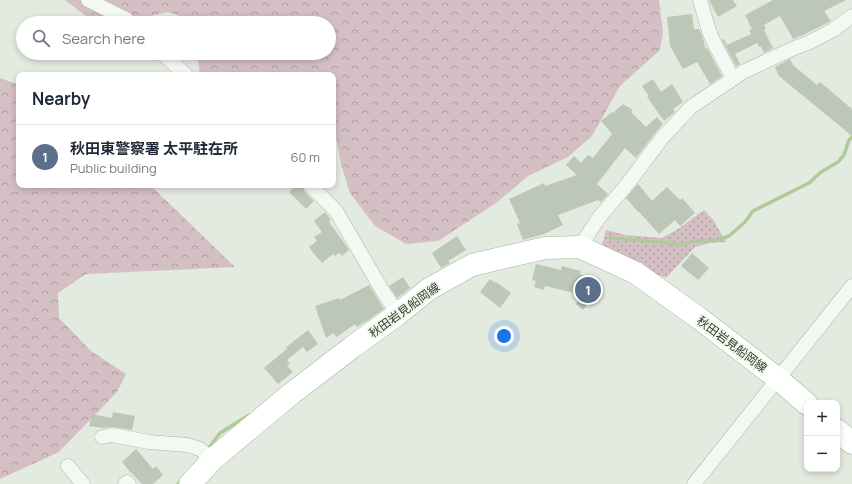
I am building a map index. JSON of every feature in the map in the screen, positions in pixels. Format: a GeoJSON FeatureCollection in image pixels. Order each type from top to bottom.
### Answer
{"type":"FeatureCollection","features":[{"type":"Feature","properties":{"kind":"main road","name":"秋田岩見船岡線"},"geometry":{"type":"LineString","coordinates":[[190,484],[213,460],[291,394],[429,289],[472,265],[545,248],[580,247],[636,273],[700,319],[777,378],[804,401]]}},
{"type":"Feature","properties":{"kind":"main road"},"geometry":{"type":"LineString","coordinates":[[840,433],[852,444]]}},
{"type":"Feature","properties":{"kind":"street"},"geometry":{"type":"LineString","coordinates":[[88,0],[120,16]]}},
{"type":"Feature","properties":{"kind":"street"},"geometry":{"type":"LineString","coordinates":[[700,0],[709,31],[733,78]]}},
{"type":"Feature","properties":{"kind":"street"},"geometry":{"type":"LineString","coordinates":[[580,247],[598,219],[629,182],[662,138],[691,107],[743,72],[810,42],[833,30],[852,16]]}},
{"type":"Feature","properties":{"kind":"street"},"geometry":{"type":"LineString","coordinates":[[170,60],[183,72]]}},
{"type":"Feature","properties":{"kind":"street"},"geometry":{"type":"LineString","coordinates":[[313,188],[336,210],[382,290],[398,314]]}},
{"type":"Feature","properties":{"kind":"street"},"geometry":{"type":"LineString","coordinates":[[694,484],[777,378],[852,286]]}},
{"type":"Feature","properties":{"kind":"street"},"geometry":{"type":"LineString","coordinates":[[102,437],[112,435],[150,442],[187,446],[200,449],[213,460]]}},
{"type":"Feature","properties":{"kind":"street"},"geometry":{"type":"LineString","coordinates":[[68,466],[83,484]]}},
{"type":"Feature","properties":{"kind":"street"},"geometry":{"type":"LineString","coordinates":[[125,484],[128,482],[129,484]]}},
{"type":"Feature","properties":{"kind":"green space"},"geometry":{"type":"Polygon","coordinates":[[[65,0],[659,0],[663,32],[660,50],[620,86],[592,136],[568,157],[528,176],[496,203],[438,241],[406,244],[375,226],[350,193],[341,164],[336,136],[336,72],[200,72],[198,60],[336,60],[336,16],[180,16],[168,12],[150,16],[86,16],[65,0]]]}},
{"type":"Feature","properties":{"kind":"green space"},"geometry":{"type":"Polygon","coordinates":[[[0,78],[16,84],[16,188],[153,188],[235,267],[86,274],[58,293],[59,318],[91,351],[126,374],[117,392],[59,452],[0,479],[0,78]]]}},
{"type":"Feature","properties":{"kind":"green space"},"geometry":{"type":"Polygon","coordinates":[[[704,210],[714,221],[726,242],[710,243],[695,247],[666,278],[602,245],[606,230],[626,235],[662,238],[678,229],[704,210]]]}},
{"type":"Feature","properties":{"kind":"building"},"geometry":{"type":"Polygon","coordinates":[[[709,0],[733,0],[737,6],[718,17],[709,0]]]}},
{"type":"Feature","properties":{"kind":"building"},"geometry":{"type":"Polygon","coordinates":[[[773,0],[846,0],[824,11],[831,21],[793,39],[780,16],[764,25],[766,29],[764,30],[773,48],[764,53],[761,46],[759,47],[757,43],[735,54],[740,64],[736,66],[722,40],[724,39],[727,45],[751,34],[749,30],[752,29],[745,15],[773,0]]]}},
{"type":"Feature","properties":{"kind":"building"},"geometry":{"type":"Polygon","coordinates":[[[692,14],[694,29],[699,29],[704,41],[705,49],[707,48],[722,76],[710,84],[697,62],[683,69],[670,46],[667,17],[692,14]]]}},
{"type":"Feature","properties":{"kind":"building"},"geometry":{"type":"Polygon","coordinates":[[[790,59],[793,65],[817,85],[820,82],[852,109],[852,136],[779,76],[775,67],[790,59]]]}},
{"type":"Feature","properties":{"kind":"building"},"geometry":{"type":"Polygon","coordinates":[[[653,79],[661,92],[672,84],[683,102],[673,109],[675,112],[664,121],[647,97],[649,96],[642,86],[653,79]]]}},
{"type":"Feature","properties":{"kind":"building"},"geometry":{"type":"Polygon","coordinates":[[[623,104],[633,110],[631,112],[646,127],[657,117],[663,124],[636,158],[625,148],[597,184],[608,194],[601,202],[598,200],[558,215],[563,225],[544,234],[523,240],[517,224],[520,223],[509,199],[544,183],[545,186],[577,175],[566,165],[574,156],[581,163],[588,155],[593,158],[612,134],[601,121],[623,104]]]}},
{"type":"Feature","properties":{"kind":"building"},"geometry":{"type":"Polygon","coordinates":[[[638,184],[652,201],[667,187],[680,200],[682,198],[695,213],[680,226],[675,220],[659,234],[626,198],[638,184]]]}},
{"type":"Feature","properties":{"kind":"building"},"geometry":{"type":"Polygon","coordinates":[[[293,188],[303,188],[314,201],[306,209],[289,192],[293,188]]]}},
{"type":"Feature","properties":{"kind":"building"},"geometry":{"type":"Polygon","coordinates":[[[325,212],[331,220],[329,222],[349,250],[342,256],[339,253],[335,256],[333,254],[322,263],[309,247],[317,241],[314,237],[322,232],[314,221],[325,212]]]}},
{"type":"Feature","properties":{"kind":"building"},"geometry":{"type":"Polygon","coordinates":[[[457,236],[466,250],[448,261],[450,263],[441,268],[432,253],[457,236]]]}},
{"type":"Feature","properties":{"kind":"building"},"geometry":{"type":"Polygon","coordinates":[[[692,253],[709,268],[698,280],[681,266],[692,253]]]}},
{"type":"Feature","properties":{"kind":"building"},"geometry":{"type":"Polygon","coordinates":[[[536,264],[561,270],[562,266],[581,271],[580,274],[599,283],[589,303],[583,310],[576,304],[579,299],[577,297],[579,294],[545,286],[544,290],[534,287],[536,281],[532,280],[536,264]]]}},
{"type":"Feature","properties":{"kind":"building"},"geometry":{"type":"Polygon","coordinates":[[[403,277],[410,288],[397,298],[389,286],[403,277]]]}},
{"type":"Feature","properties":{"kind":"building"},"geometry":{"type":"Polygon","coordinates":[[[490,279],[511,293],[500,308],[480,292],[490,279]]]}},
{"type":"Feature","properties":{"kind":"building"},"geometry":{"type":"Polygon","coordinates":[[[369,285],[384,309],[356,327],[355,324],[337,337],[333,333],[326,338],[315,306],[339,298],[340,300],[369,285]]]}},
{"type":"Feature","properties":{"kind":"building"},"geometry":{"type":"Polygon","coordinates":[[[308,330],[318,344],[307,352],[303,347],[287,360],[290,364],[287,366],[293,372],[278,384],[264,368],[288,348],[285,348],[308,330]]]}},
{"type":"Feature","properties":{"kind":"building"},"geometry":{"type":"Polygon","coordinates":[[[113,412],[135,416],[132,430],[113,427],[103,428],[89,426],[92,414],[112,418],[113,412]]]}},
{"type":"Feature","properties":{"kind":"building"},"geometry":{"type":"Polygon","coordinates":[[[136,449],[153,469],[156,466],[163,475],[153,484],[142,484],[122,462],[136,449]]]}},
{"type":"Feature","properties":{"kind":"waterway"},"geometry":{"type":"LineString","coordinates":[[610,238],[660,242],[677,245],[696,241],[718,240],[729,236],[745,222],[753,211],[809,183],[821,172],[838,162],[844,155],[849,140],[852,137]]}},
{"type":"Feature","properties":{"kind":"waterway"},"geometry":{"type":"LineString","coordinates":[[208,449],[220,433],[249,415]]}},
{"type":"Feature","properties":{"kind":"waterway"},"geometry":{"type":"LineString","coordinates":[[178,484],[182,479]]}},
{"type":"Feature","properties":{"kind":"place","name":"秋田東警察署 太平駐在所"},"geometry":{"type":"Point","coordinates":[588,290]}}]}
